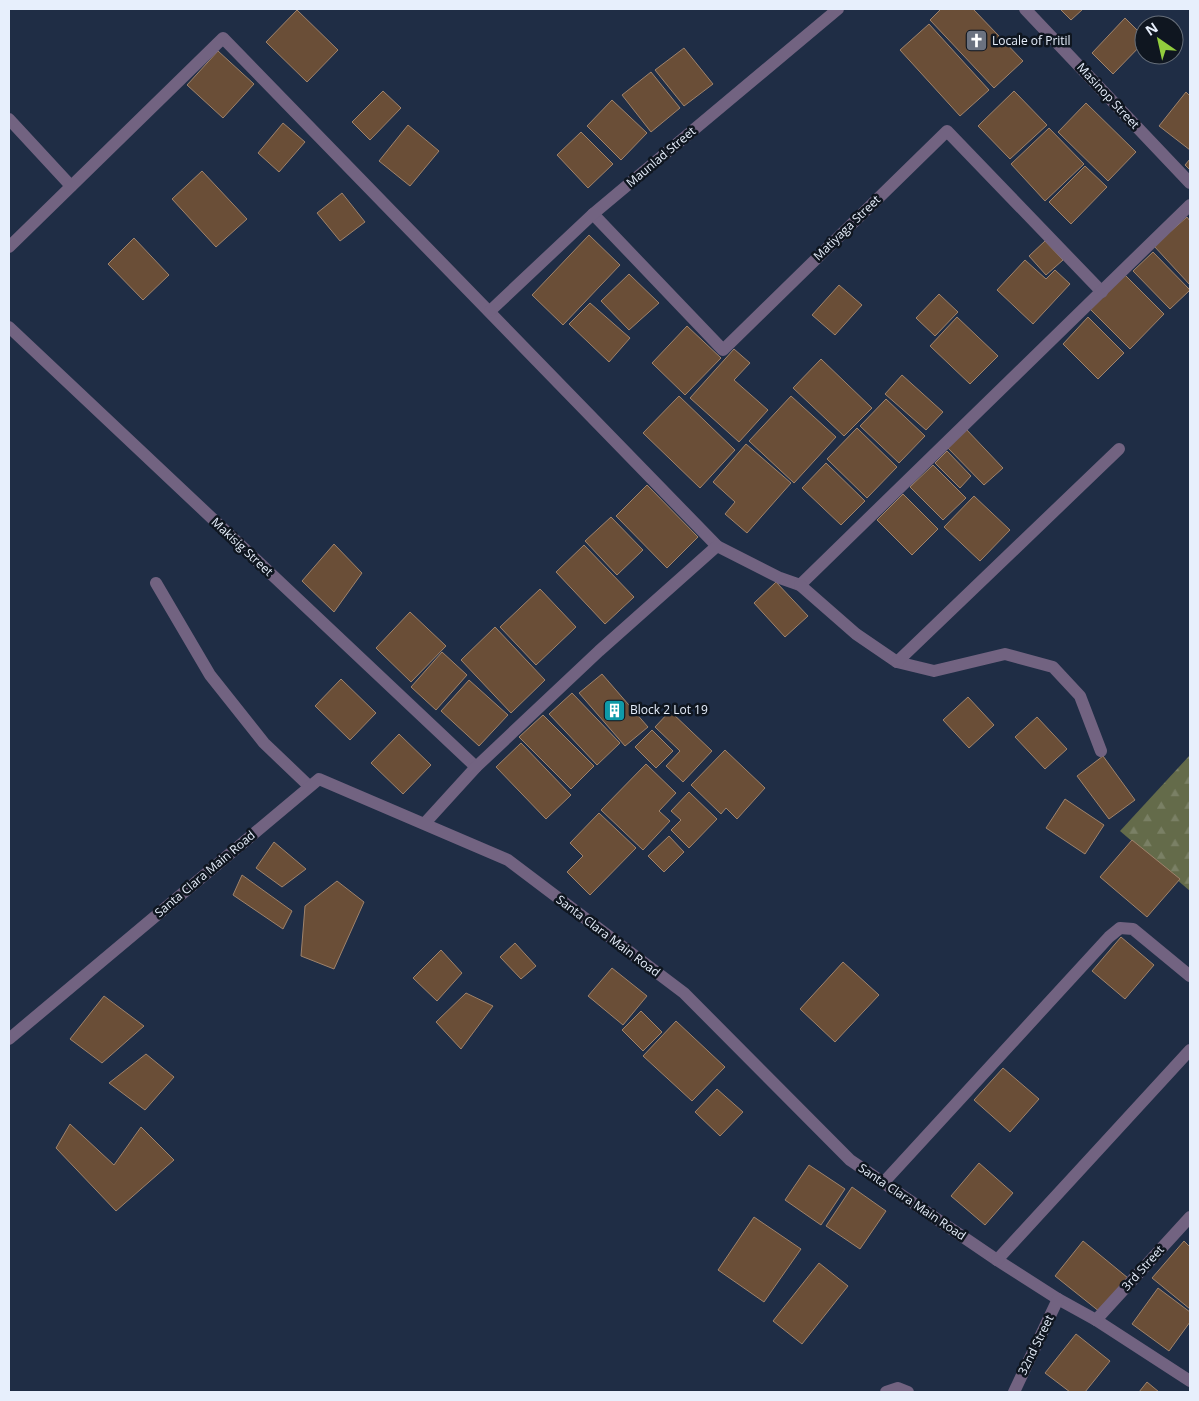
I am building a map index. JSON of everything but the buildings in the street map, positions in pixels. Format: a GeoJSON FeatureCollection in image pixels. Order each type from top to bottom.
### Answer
{"type":"FeatureCollection","features":[{"type":"Feature","properties":{"kind":"street","name":"Maunlad Street"},"geometry":{"type":"LineString","coordinates":[[490,311],[593,214],[838,9]]}},
{"type":"Feature","properties":{"kind":"street","name":"Masinop Street"},"geometry":{"type":"LineString","coordinates":[[1025,9],[1190,183]]}},
{"type":"Feature","properties":{"kind":"street"},"geometry":{"type":"LineString","coordinates":[[9,248],[223,38],[717,546],[780,578],[800,585],[856,634],[897,662],[934,671],[1005,654],[1053,667],[1080,696],[1101,751]]}},
{"type":"Feature","properties":{"kind":"street"},"geometry":{"type":"LineString","coordinates":[[9,119],[71,186]]}},
{"type":"Feature","properties":{"kind":"street","name":"Matiyaga Street"},"geometry":{"type":"LineString","coordinates":[[593,214],[722,350],[947,132],[1102,292]]}},
{"type":"Feature","properties":{"kind":"street"},"geometry":{"type":"LineString","coordinates":[[800,585],[1190,206]]}},
{"type":"Feature","properties":{"kind":"street","name":"Makisig Street"},"geometry":{"type":"LineString","coordinates":[[9,327],[476,767]]}},
{"type":"Feature","properties":{"kind":"street"},"geometry":{"type":"LineString","coordinates":[[897,662],[1119,449]]}},
{"type":"Feature","properties":{"kind":"street"},"geometry":{"type":"LineString","coordinates":[[425,823],[476,767],[599,651],[717,546]]}},
{"type":"Feature","properties":{"kind":"street"},"geometry":{"type":"LineString","coordinates":[[156,583],[210,675],[264,743],[310,786]]}},
{"type":"Feature","properties":{"kind":"street","name":"Santa Clara Main Road"},"geometry":{"type":"LineString","coordinates":[[9,1039],[319,779],[508,860],[684,993],[850,1160],[998,1260],[1190,1381]]}},
{"type":"Feature","properties":{"kind":"street"},"geometry":{"type":"LineString","coordinates":[[884,1182],[1109,937],[1120,928],[1133,929],[1190,976]]}},
{"type":"Feature","properties":{"kind":"street"},"geometry":{"type":"LineString","coordinates":[[998,1260],[1190,1050]]}},
{"type":"Feature","properties":{"kind":"street","name":"3rd Street"},"geometry":{"type":"LineString","coordinates":[[1096,1320],[1190,1217]]}},
{"type":"Feature","properties":{"kind":"street","name":"32nd Street"},"geometry":{"type":"LineString","coordinates":[[1014,1392],[1058,1299]]}},
{"type":"Feature","properties":{"kind":"street"},"geometry":{"type":"LineString","coordinates":[[886,1392],[898,1388],[908,1392]]}},
{"type":"Feature","properties":{"kind":"green space"},"geometry":{"type":"Polygon","coordinates":[[[1190,755],[1190,891],[1120,831],[1190,755]]]}},
{"type":"Feature","properties":{"kind":"place","name":"Locale of Pritil"},"geometry":{"type":"Point","coordinates":[976,41]}},
{"type":"Feature","properties":{"kind":"place","name":"Block 2 Lot 19"},"geometry":{"type":"Point","coordinates":[614,710]}}]}
